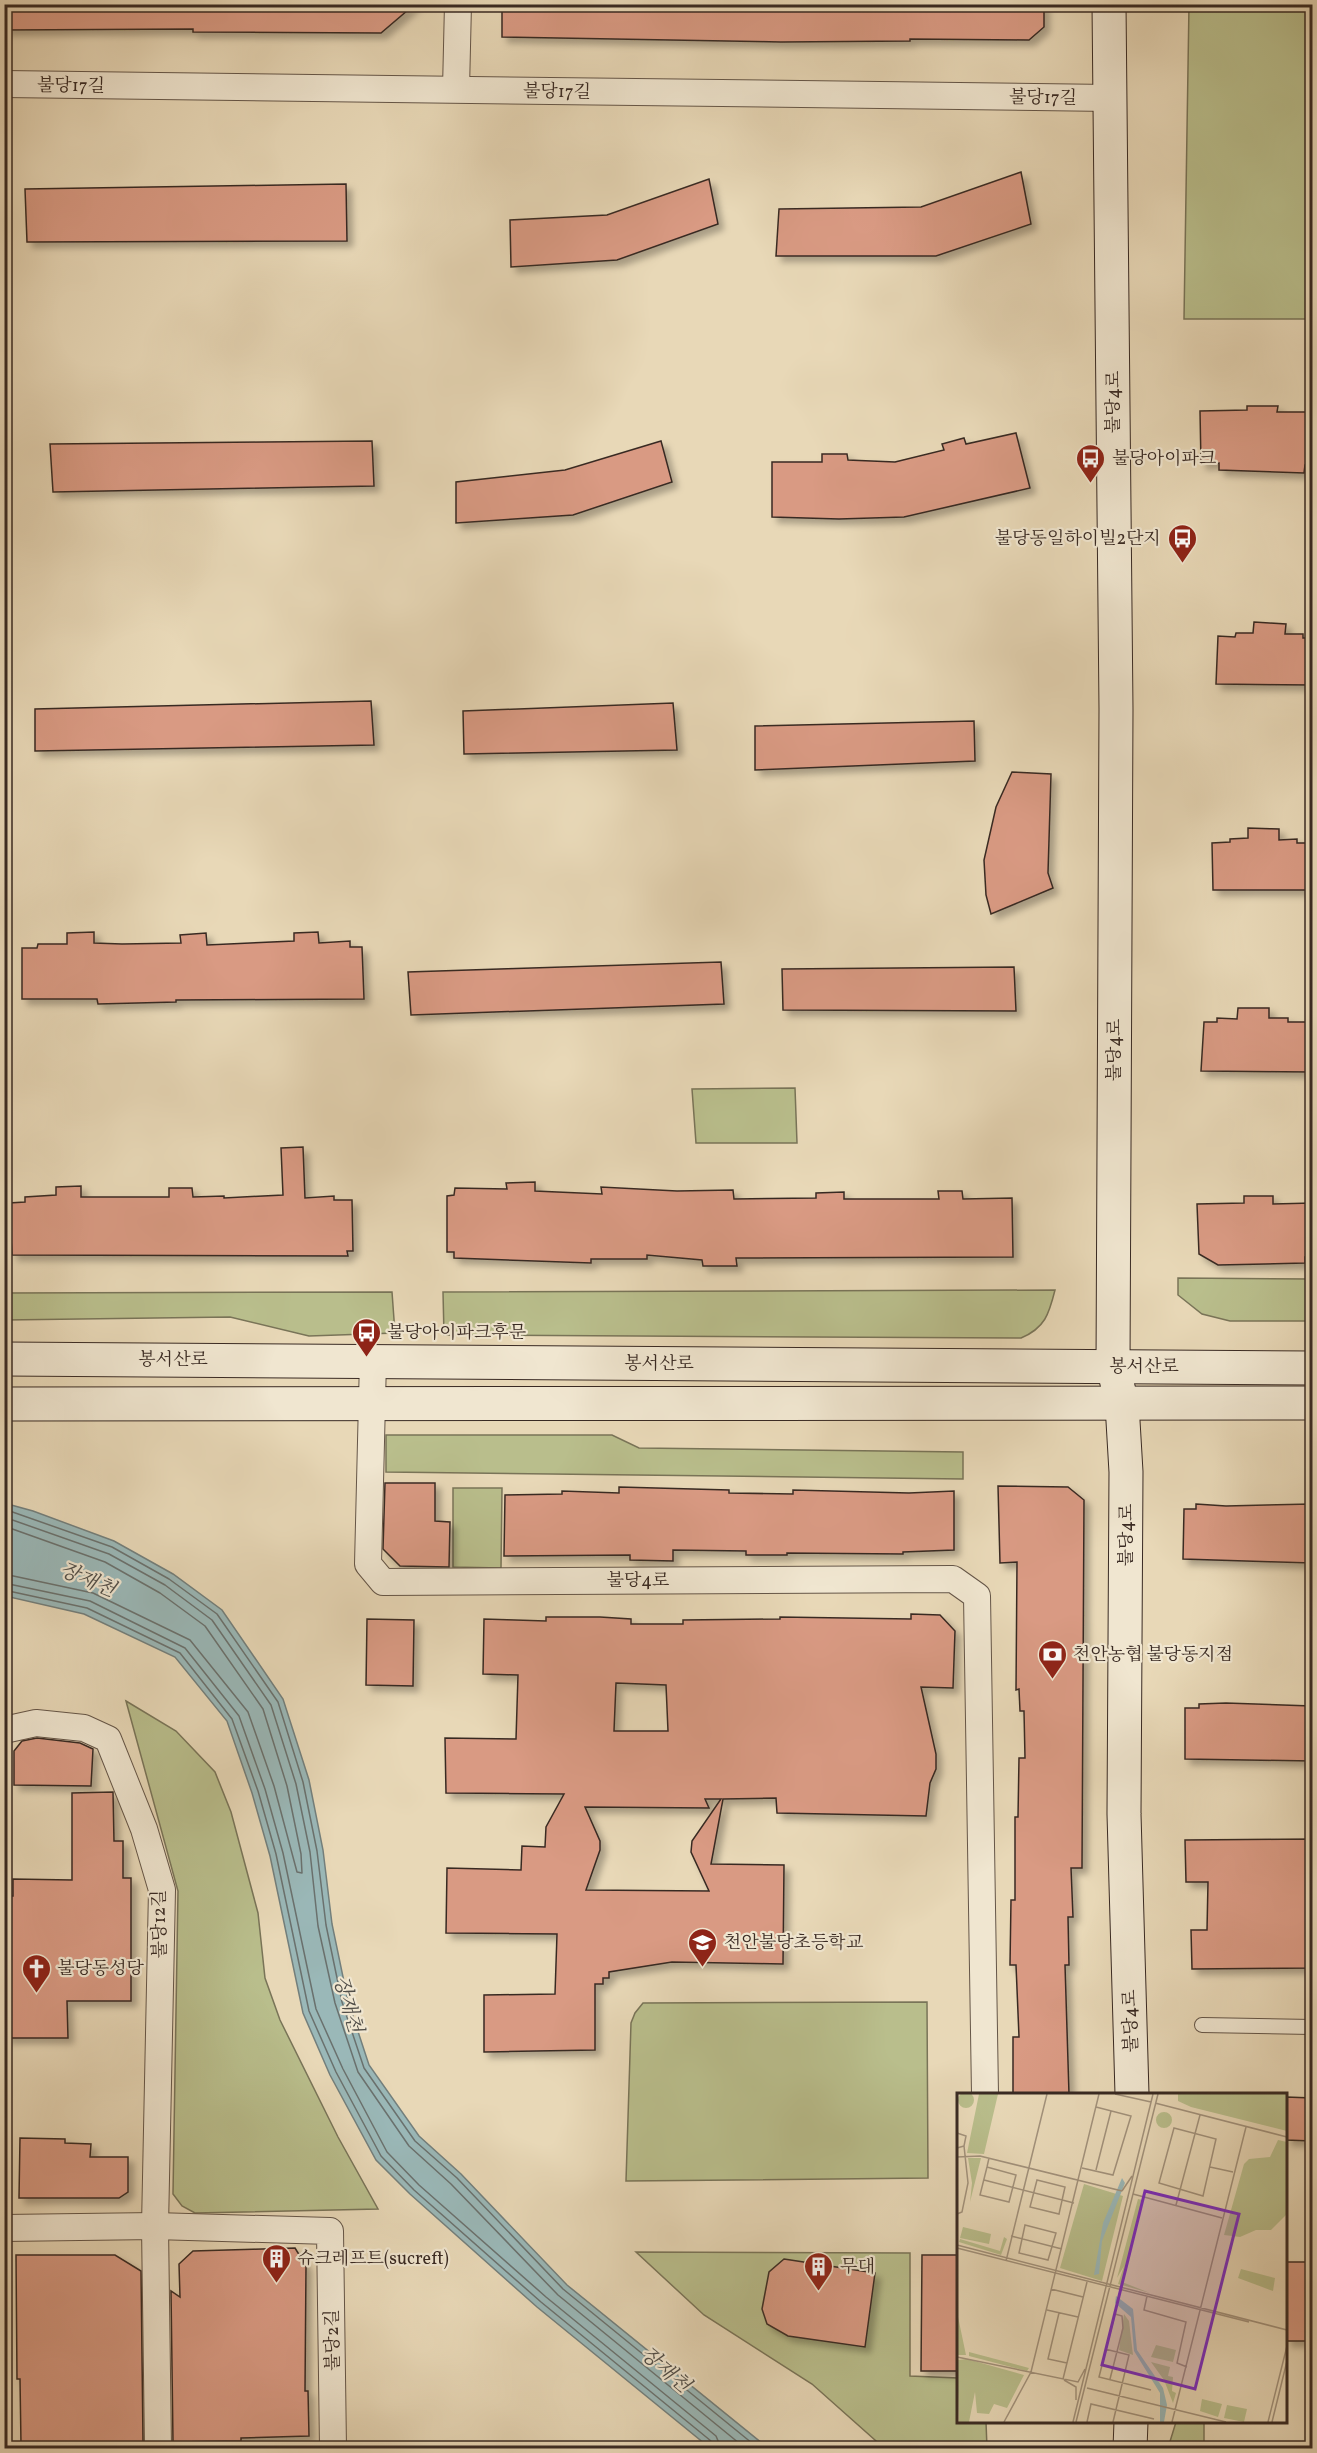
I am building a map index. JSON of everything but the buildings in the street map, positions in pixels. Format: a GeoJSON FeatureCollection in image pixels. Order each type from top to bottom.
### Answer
{"type":"FeatureCollection","features":[{"type":"Feature","properties":{"kind":"street"},"geometry":{"type":"LineString","coordinates":[[456,89],[458,4]]}},
{"type":"Feature","properties":{"kind":"street","name":"불당4로"},"geometry":{"type":"LineString","coordinates":[[1109,4],[1116,709],[1113,1366],[1122,1404],[1126,1472],[1124,1814],[1132,2093]]}},
{"type":"Feature","properties":{"kind":"street","name":"불당17길"},"geometry":{"type":"LineString","coordinates":[[4,84],[1110,98]]}},
{"type":"Feature","properties":{"kind":"street","name":"봉서산로"},"geometry":{"type":"LineString","coordinates":[[4,1359],[1312,1368]]}},
{"type":"Feature","properties":{"kind":"street","name":"불당4로"},"geometry":{"type":"LineString","coordinates":[[373,1360],[368,1564],[383,1582],[953,1579],[977,1596],[985,2093]]}},
{"type":"Feature","properties":{"kind":"street","name":"봉서산로"},"geometry":{"type":"LineString","coordinates":[[4,1404],[1312,1403]]}},
{"type":"Feature","properties":{"kind":"street","name":"불당12길"},"geometry":{"type":"LineString","coordinates":[[4,1730],[36,1723],[84,1728],[108,1739],[144,1829],[162,1890],[154,2226],[158,2448]]}},
{"type":"Feature","properties":{"kind":"street"},"geometry":{"type":"LineString","coordinates":[[4,2228],[154,2226]]}},
{"type":"Feature","properties":{"kind":"street","name":"불당2길"},"geometry":{"type":"LineString","coordinates":[[154,2226],[330,2231],[333,2448]]}},
{"type":"Feature","properties":{"kind":"street"},"geometry":{"type":"LineString","coordinates":[[1130,2448],[1131,2423]]}},
{"type":"Feature","properties":{"kind":"lane"},"geometry":{"type":"LineString","coordinates":[[1202,2025],[1312,2027]]}},
{"type":"Feature","properties":{"kind":"green space"},"geometry":{"type":"Polygon","coordinates":[[[1189,5],[1312,5],[1312,319],[1184,319],[1189,5]]]}},
{"type":"Feature","properties":{"kind":"green space"},"geometry":{"type":"Polygon","coordinates":[[[795,1088],[797,1143],[696,1143],[692,1089],[795,1088]]]}},
{"type":"Feature","properties":{"kind":"green space"},"geometry":{"type":"Polygon","coordinates":[[[1178,1278],[1312,1279],[1312,1321],[1230,1321],[1202,1314],[1178,1295],[1178,1278]]]}},
{"type":"Feature","properties":{"kind":"green space"},"geometry":{"type":"Polygon","coordinates":[[[1055,1290],[1051,1306],[1041,1325],[1021,1338],[444,1335],[443,1292],[1055,1290]]]}},
{"type":"Feature","properties":{"kind":"green space"},"geometry":{"type":"Polygon","coordinates":[[[392,1292],[395,1333],[309,1336],[230,1317],[5,1320],[5,1293],[392,1292]]]}},
{"type":"Feature","properties":{"kind":"green space"},"geometry":{"type":"Polygon","coordinates":[[[386,1435],[612,1435],[639,1448],[963,1452],[963,1479],[386,1472],[386,1435]]]}},
{"type":"Feature","properties":{"kind":"green space"},"geometry":{"type":"Polygon","coordinates":[[[453,1488],[502,1488],[501,1568],[453,1567],[453,1488]]]}},
{"type":"Feature","properties":{"kind":"green space"},"geometry":{"type":"Polygon","coordinates":[[[126,1701],[176,1731],[215,1772],[231,1812],[258,1913],[265,1978],[280,2020],[338,2137],[378,2209],[195,2213],[182,2206],[173,2194],[178,1891],[126,1701]]]}},
{"type":"Feature","properties":{"kind":"green space"},"geometry":{"type":"Polygon","coordinates":[[[927,2002],[928,2178],[626,2181],[631,2023],[643,2003],[927,2002]]]}},
{"type":"Feature","properties":{"kind":"green space"},"geometry":{"type":"Polygon","coordinates":[[[636,2252],[910,2253],[910,2376],[957,2378],[957,2423],[986,2423],[987,2448],[884,2448],[812,2384],[704,2315],[636,2252]]]}},
{"type":"Feature","properties":{"kind":"green space"},"geometry":{"type":"Polygon","coordinates":[[[1176,2423],[1204,2423],[1204,2448],[1168,2448],[1176,2423]]]}},
{"type":"Feature","properties":{"kind":"water","name":"장재천"},"geometry":{"type":"Polygon","coordinates":[[[4,1503],[33,1511],[114,1541],[173,1574],[222,1610],[283,1699],[309,1780],[323,1850],[332,1924],[348,2001],[369,2065],[419,2136],[461,2174],[567,2285],[768,2448],[710,2448],[537,2307],[410,2194],[376,2160],[330,2075],[303,2013],[270,1856],[252,1793],[227,1721],[175,1657],[84,1614],[5,1596],[4,1503]]]}},
{"type":"Feature","properties":{"kind":"place","name":"불당아이파크"},"geometry":{"type":"Point","coordinates":[1091,484]}},
{"type":"Feature","properties":{"kind":"place","name":"불당동일하이빌2단지"},"geometry":{"type":"Point","coordinates":[1182,564]}},
{"type":"Feature","properties":{"kind":"place","name":"불당아이파크후문"},"geometry":{"type":"Point","coordinates":[366,1358]}},
{"type":"Feature","properties":{"kind":"place","name":"천안농협 불당동지점"},"geometry":{"type":"Point","coordinates":[1052,1680]}},
{"type":"Feature","properties":{"kind":"place","name":"천안불당초등학교"},"geometry":{"type":"Point","coordinates":[703,1968]}},
{"type":"Feature","properties":{"kind":"place","name":"불당동성당"},"geometry":{"type":"Point","coordinates":[36,1994]}},
{"type":"Feature","properties":{"kind":"place","name":"슈크레프트(sucreft)"},"geometry":{"type":"Point","coordinates":[276,2284]}},
{"type":"Feature","properties":{"kind":"place","name":"무대"},"geometry":{"type":"Point","coordinates":[819,2292]}}]}
